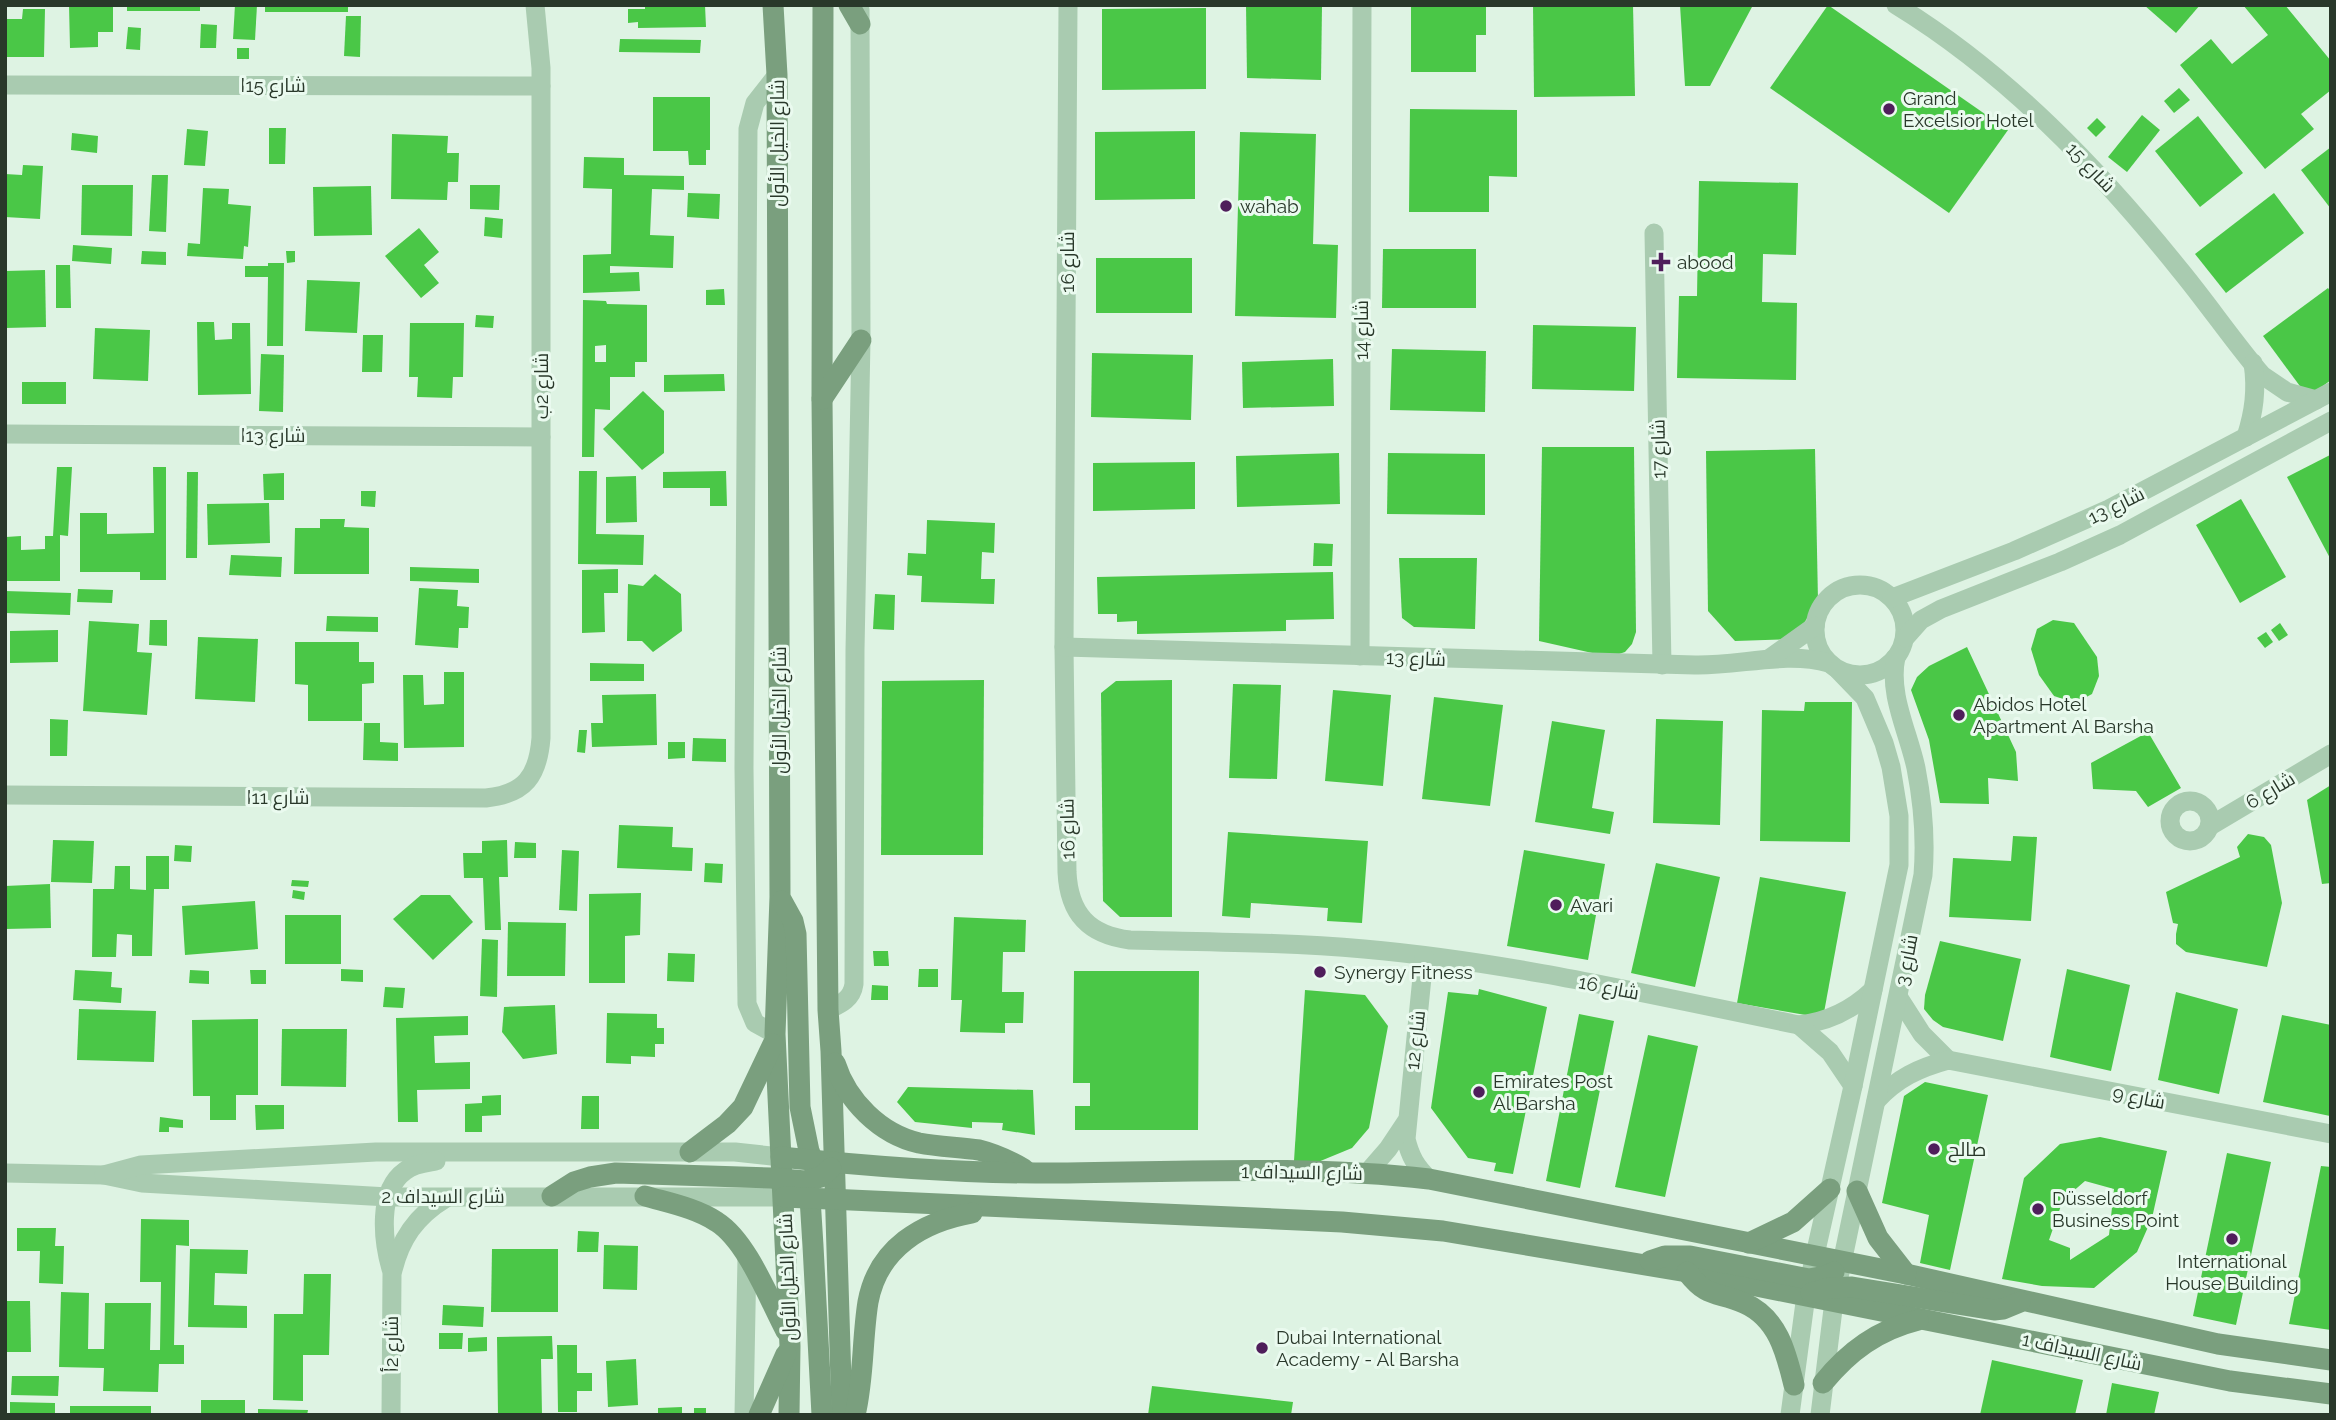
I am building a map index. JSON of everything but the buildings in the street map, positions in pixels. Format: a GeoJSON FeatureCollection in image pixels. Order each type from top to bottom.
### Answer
{"type":"FeatureCollection","features":[{"type":"Feature","properties":{"kind":"main road","name":"شارع الخيل الأول"},"geometry":{"type":"LineString","coordinates":[[773,5],[777,75],[780,897],[776,1036],[790,1341],[789,1415]]}},
{"type":"Feature","properties":{"kind":"main road"},"geometry":{"type":"LineString","coordinates":[[822,1415],[816,1176],[831,1051],[828,1010],[822,399],[823,5]]}},
{"type":"Feature","properties":{"kind":"main road"},"geometry":{"type":"LineString","coordinates":[[849,5],[860,15]]}},
{"type":"Feature","properties":{"kind":"main road"},"geometry":{"type":"LineString","coordinates":[[822,399],[861,340]]}},
{"type":"Feature","properties":{"kind":"main road"},"geometry":{"type":"LineString","coordinates":[[780,897],[796,934],[800,1107],[816,1176],[836,1199],[842,1415]]}},
{"type":"Feature","properties":{"kind":"main road"},"geometry":{"type":"LineString","coordinates":[[690,1152],[727,1124],[743,1107],[776,1036]]}},
{"type":"Feature","properties":{"kind":"main road"},"geometry":{"type":"LineString","coordinates":[[831,1051],[844,1084],[854,1099],[865,1113],[892,1133],[920,1143],[994,1154],[1032,1173]]}},
{"type":"Feature","properties":{"kind":"main road","name":"شارع السيداف 1"},"geometry":{"type":"LineString","coordinates":[[781,1157],[816,1176],[836,1199],[1342,1222],[1443,1231],[1687,1272],[1808,1287],[1924,1319],[2230,1381],[2331,1394]]}},
{"type":"Feature","properties":{"kind":"main road","name":"شارع السيداف 1"},"geometry":{"type":"LineString","coordinates":[[552,1196],[575,1182],[616,1174],[783,1188],[816,1176],[1285,1170],[1368,1172],[1429,1179],[1906,1273],[2218,1344],[2331,1360]]}},
{"type":"Feature","properties":{"kind":"main road"},"geometry":{"type":"LineString","coordinates":[[1749,1243],[1793,1222],[1830,1189]]}},
{"type":"Feature","properties":{"kind":"main road"},"geometry":{"type":"LineString","coordinates":[[1857,1191],[1878,1238],[1906,1273]]}},
{"type":"Feature","properties":{"kind":"main road"},"geometry":{"type":"LineString","coordinates":[[645,1196],[704,1214],[718,1222],[742,1246],[790,1341],[759,1415]]}},
{"type":"Feature","properties":{"kind":"main road"},"geometry":{"type":"LineString","coordinates":[[855,1415],[869,1301],[877,1277],[890,1256],[912,1234],[940,1220],[1001,1207]]}},
{"type":"Feature","properties":{"kind":"main road"},"geometry":{"type":"LineString","coordinates":[[1642,1264],[1653,1259],[1678,1255],[1808,1287],[1832,1273],[1843,1262]]}},
{"type":"Feature","properties":{"kind":"main road"},"geometry":{"type":"LineString","coordinates":[[1687,1272],[1702,1289],[1745,1303],[1770,1324],[1786,1352],[1794,1385]]}},
{"type":"Feature","properties":{"kind":"main road"},"geometry":{"type":"LineString","coordinates":[[1836,1294],[1852,1287],[1993,1310],[2003,1309],[2021,1301]]}},
{"type":"Feature","properties":{"kind":"main road"},"geometry":{"type":"LineString","coordinates":[[1823,1383],[1852,1352],[1869,1339],[1886,1330],[1924,1319]]}},
{"type":"Feature","properties":{"kind":"street","name":"شارع 2ب"},"geometry":{"type":"LineString","coordinates":[[535,5],[541,86],[541,738],[538,766]]}},
{"type":"Feature","properties":{"kind":"street","name":"شارع 16"},"geometry":{"type":"LineString","coordinates":[[1068,5],[1064,647],[1068,889],[1073,906],[1083,920],[1097,931],[1113,938],[1300,944],[1366,949],[1608,986],[1799,1025],[1813,1024],[1840,1015],[1873,990]]}},
{"type":"Feature","properties":{"kind":"street","name":"شارع 14"},"geometry":{"type":"LineString","coordinates":[[1360,656],[1362,5]]}},
{"type":"Feature","properties":{"kind":"street","name":"شارع 15"},"geometry":{"type":"LineString","coordinates":[[1896,5],[1997,79],[2076,151],[2147,230],[2263,375],[2287,392],[2323,396]]}},
{"type":"Feature","properties":{"kind":"street"},"geometry":{"type":"LineString","coordinates":[[828,1010],[846,1000],[854,984],[855,650],[861,340],[860,15]]}},
{"type":"Feature","properties":{"kind":"street"},"geometry":{"type":"LineString","coordinates":[[776,1036],[755,1023],[747,1004],[744,754],[748,129],[755,103],[777,75]]}},
{"type":"Feature","properties":{"kind":"street","name":"شارع 15ا"},"geometry":{"type":"LineString","coordinates":[[5,85],[541,86]]}},
{"type":"Feature","properties":{"kind":"street","name":"شارع 17"},"geometry":{"type":"LineString","coordinates":[[1654,233],[1662,665]]}},
{"type":"Feature","properties":{"kind":"street"},"geometry":{"type":"LineString","coordinates":[[2246,437],[2255,393],[2252,363]]}},
{"type":"Feature","properties":{"kind":"street","name":"شارع 13"},"geometry":{"type":"LineString","coordinates":[[1892,598],[2062,531],[2155,486],[2323,396]]}},
{"type":"Feature","properties":{"kind":"street","name":"شارع 13"},"geometry":{"type":"LineString","coordinates":[[1905,638],[1921,620],[1941,609],[2049,567],[2110,539],[2331,421]]}},
{"type":"Feature","properties":{"kind":"street","name":"شارع 13ا"},"geometry":{"type":"LineString","coordinates":[[5,434],[541,437]]}},
{"type":"Feature","properties":{"kind":"street"},"geometry":{"type":"LineString","coordinates":[[1870,586],[1882,590],[1892,598],[1903,616],[1905,638],[1896,657],[1887,666],[1863,675],[1850,674],[1833,666],[1820,652],[1815,640],[1815,626],[1824,602],[1845,587],[1870,586]]}},
{"type":"Feature","properties":{"kind":"street","name":"شارع 13"},"geometry":{"type":"LineString","coordinates":[[1769,659],[1815,626]]}},
{"type":"Feature","properties":{"kind":"street","name":"شارع 13"},"geometry":{"type":"LineString","coordinates":[[1064,647],[1720,666],[1799,657],[1833,666]]}},
{"type":"Feature","properties":{"kind":"street","name":"شارع 3"},"geometry":{"type":"LineString","coordinates":[[1843,1262],[1920,894],[1923,814],[1916,771],[1895,693],[1893,675],[1896,657]]}},
{"type":"Feature","properties":{"kind":"street","name":"شارع 3"},"geometry":{"type":"LineString","coordinates":[[1815,1256],[1899,864],[1899,816],[1891,766],[1875,720],[1861,691],[1833,666]]}},
{"type":"Feature","properties":{"kind":"street","name":"شارع 6"},"geometry":{"type":"LineString","coordinates":[[2210,826],[2331,754]]}},
{"type":"Feature","properties":{"kind":"street","name":"شارع 11ا"},"geometry":{"type":"LineString","coordinates":[[5,795],[499,797],[522,786],[538,766]]}},
{"type":"Feature","properties":{"kind":"street","name":"شارع 12"},"geometry":{"type":"LineString","coordinates":[[1424,957],[1406,1139],[1409,1154],[1429,1179]]}},
{"type":"Feature","properties":{"kind":"street"},"geometry":{"type":"LineString","coordinates":[[1876,1101],[1898,1080],[1910,1073],[1948,1060],[1913,1023],[1899,998]]}},
{"type":"Feature","properties":{"kind":"street","name":"شارع 16"},"geometry":{"type":"LineString","coordinates":[[1799,1025],[1830,1052],[1853,1086]]}},
{"type":"Feature","properties":{"kind":"street","name":"شارع 9"},"geometry":{"type":"LineString","coordinates":[[1948,1060],[2331,1134]]}},
{"type":"Feature","properties":{"kind":"street","name":"شارع 12"},"geometry":{"type":"LineString","coordinates":[[1368,1172],[1406,1122]]}},
{"type":"Feature","properties":{"kind":"street","name":"شارع السيداف 2"},"geometry":{"type":"LineString","coordinates":[[104,1175],[141,1165],[376,1152],[735,1152],[781,1157]]}},
{"type":"Feature","properties":{"kind":"street"},"geometry":{"type":"LineString","coordinates":[[388,1197],[396,1179],[407,1169],[468,1154]]}},
{"type":"Feature","properties":{"kind":"street","name":"شارع السيداف 2"},"geometry":{"type":"LineString","coordinates":[[5,1173],[104,1175],[142,1183],[388,1197],[645,1196],[783,1188]]}},
{"type":"Feature","properties":{"kind":"street","name":"شارع 2أ"},"geometry":{"type":"LineString","coordinates":[[388,1197],[386,1244],[392,1274],[391,1415]]}},
{"type":"Feature","properties":{"kind":"street","name":"شارع 2أ"},"geometry":{"type":"LineString","coordinates":[[392,1274],[401,1243],[410,1229],[433,1206],[446,1198]]}},
{"type":"Feature","properties":{"kind":"street"},"geometry":{"type":"LineString","coordinates":[[1790,1415],[1815,1256]]}},
{"type":"Feature","properties":{"kind":"street"},"geometry":{"type":"LineString","coordinates":[[744,1415],[747,1257]]}},
{"type":"Feature","properties":{"kind":"street"},"geometry":{"type":"LineString","coordinates":[[1819,1415],[1843,1262]]}},
{"type":"Feature","properties":{"kind":"place","name":"Grand Excelsior Hotel"},"geometry":{"type":"Point","coordinates":[1889,109]}},
{"type":"Feature","properties":{"kind":"place","name":"wahab"},"geometry":{"type":"Point","coordinates":[1226,206]}},
{"type":"Feature","properties":{"kind":"place","name":"abood"},"geometry":{"type":"Point","coordinates":[1661,262]}},
{"type":"Feature","properties":{"kind":"place","name":"Abidos Hotel Apartment Al Barsha"},"geometry":{"type":"Point","coordinates":[1959,715]}},
{"type":"Feature","properties":{"kind":"place","name":"Avari"},"geometry":{"type":"Point","coordinates":[1556,905]}},
{"type":"Feature","properties":{"kind":"place","name":"Synergy Fitness"},"geometry":{"type":"Point","coordinates":[1320,972]}},
{"type":"Feature","properties":{"kind":"place","name":"Emirates Post Al Barsha"},"geometry":{"type":"Point","coordinates":[1479,1092]}},
{"type":"Feature","properties":{"kind":"place","name":"صالح"},"geometry":{"type":"Point","coordinates":[1934,1149]}},
{"type":"Feature","properties":{"kind":"place","name":"Düsseldorf Business Point"},"geometry":{"type":"Point","coordinates":[2038,1209]}},
{"type":"Feature","properties":{"kind":"place","name":"International House Building"},"geometry":{"type":"Point","coordinates":[2232,1239]}},
{"type":"Feature","properties":{"kind":"place","name":"Dubai International Academy - Al Barsha"},"geometry":{"type":"Point","coordinates":[1262,1348]}}]}
